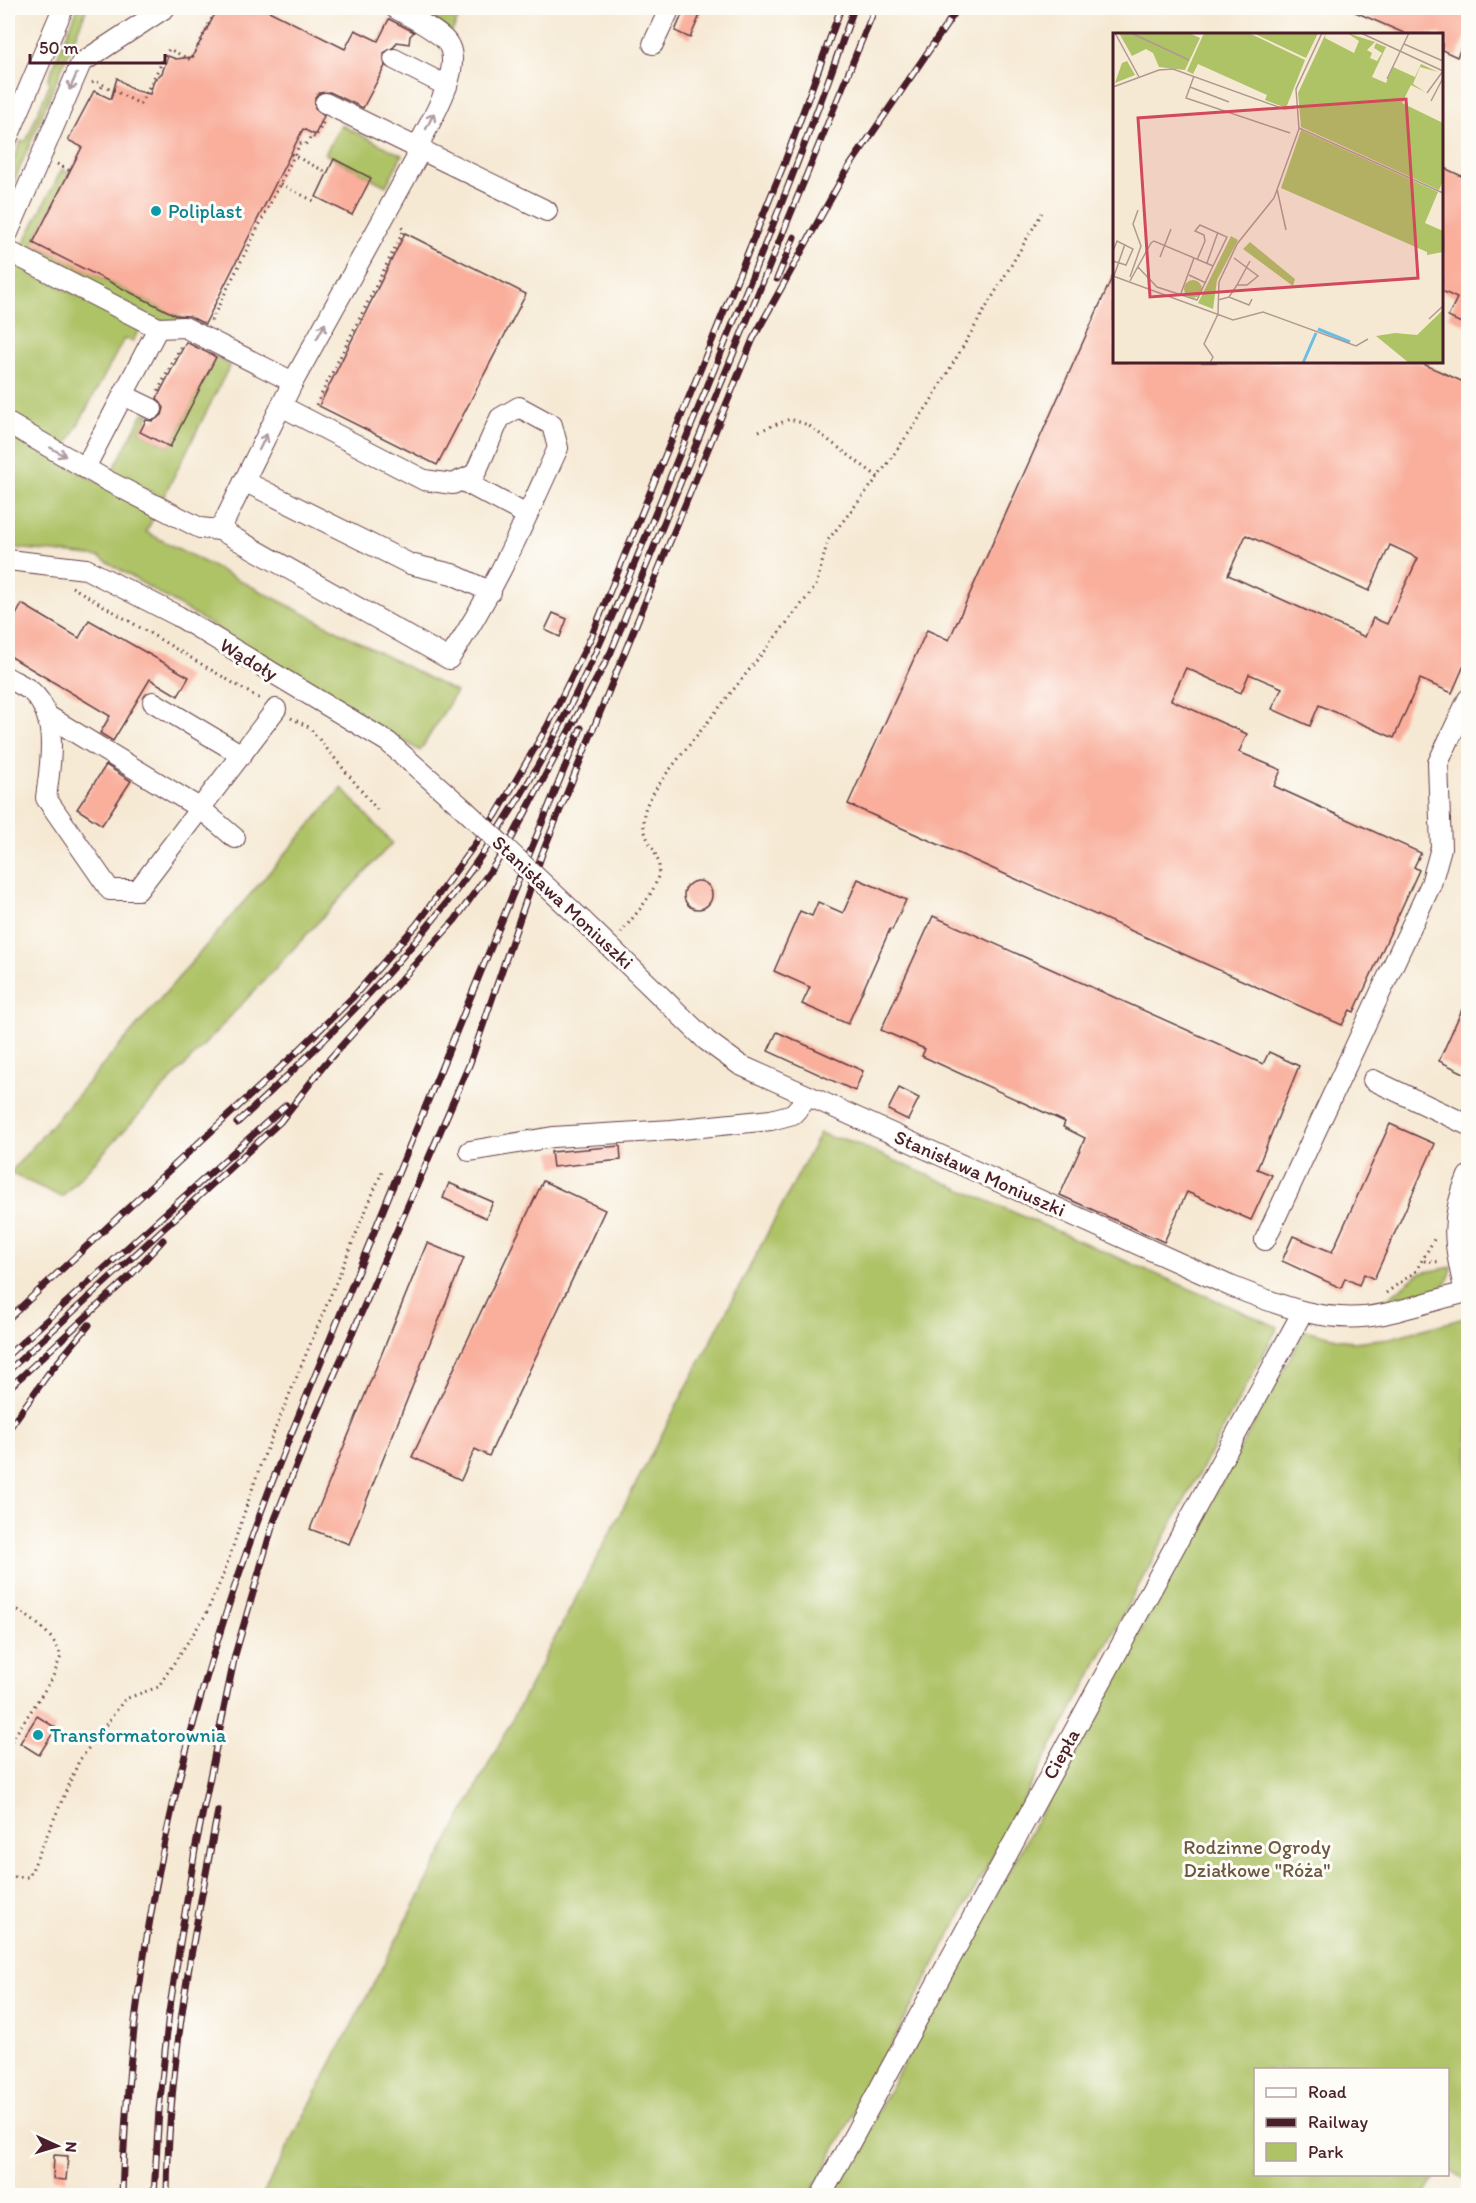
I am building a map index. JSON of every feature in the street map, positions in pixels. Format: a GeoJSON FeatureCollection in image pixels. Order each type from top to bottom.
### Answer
{"type":"FeatureCollection","features":[{"type":"Feature","properties":{"kind":"street"},"geometry":{"type":"LineString","coordinates":[[8,137],[63,8]]}},
{"type":"Feature","properties":{"kind":"street"},"geometry":{"type":"LineString","coordinates":[[8,233],[81,63],[165,8]]}},
{"type":"Feature","properties":{"kind":"street"},"geometry":{"type":"LineString","coordinates":[[220,530],[287,393],[416,159],[417,148],[447,86],[454,61],[445,39],[395,8]]}},
{"type":"Feature","properties":{"kind":"street"},"geometry":{"type":"LineString","coordinates":[[653,44],[670,8]]}},
{"type":"Feature","properties":{"kind":"street"},"geometry":{"type":"LineString","coordinates":[[394,59],[447,86]]}},
{"type":"Feature","properties":{"kind":"street"},"geometry":{"type":"LineString","coordinates":[[326,109],[417,148],[547,211]]}},
{"type":"Feature","properties":{"kind":"street"},"geometry":{"type":"LineString","coordinates":[[8,251],[158,328],[184,327],[203,337],[424,480],[453,484],[475,474],[500,418],[519,407],[552,425],[558,448],[491,592],[449,659],[220,530],[200,528],[85,468],[8,423]]}},
{"type":"Feature","properties":{"kind":"street"},"geometry":{"type":"LineString","coordinates":[[85,468],[158,328]]}},
{"type":"Feature","properties":{"kind":"street"},"geometry":{"type":"LineString","coordinates":[[123,395],[152,405]]}},
{"type":"Feature","properties":{"kind":"street"},"geometry":{"type":"LineString","coordinates":[[460,480],[527,515]]}},
{"type":"Feature","properties":{"kind":"street"},"geometry":{"type":"LineString","coordinates":[[244,481],[410,564],[452,574],[491,592]]}},
{"type":"Feature","properties":{"kind":"street","name":"Wądoły"},"geometry":{"type":"LineString","coordinates":[[8,560],[86,569],[178,616],[388,742],[465,810]]}},
{"type":"Feature","properties":{"kind":"street"},"geometry":{"type":"LineString","coordinates":[[8,678],[32,692],[48,716],[201,808],[236,838]]}},
{"type":"Feature","properties":{"kind":"street"},"geometry":{"type":"LineString","coordinates":[[1265,1240],[1431,884],[1441,848],[1438,763],[1468,699]]}},
{"type":"Feature","properties":{"kind":"street"},"geometry":{"type":"LineString","coordinates":[[153,702],[242,755]]}},
{"type":"Feature","properties":{"kind":"street"},"geometry":{"type":"LineString","coordinates":[[48,716],[51,756],[46,798],[110,890],[138,890],[276,709]]}},
{"type":"Feature","properties":{"kind":"street","name":"Stanisława Moniuszki"},"geometry":{"type":"LineString","coordinates":[[465,810],[707,1041],[740,1065],[1227,1285],[1302,1313],[1344,1317],[1372,1316],[1467,1292],[1455,1244],[1456,1209],[1468,1176]]}},
{"type":"Feature","properties":{"kind":"street"},"geometry":{"type":"LineString","coordinates":[[1373,1080],[1468,1125]]}},
{"type":"Feature","properties":{"kind":"street"},"geometry":{"type":"LineString","coordinates":[[470,1151],[553,1137],[672,1130],[771,1120],[793,1114],[809,1096]]}},
{"type":"Feature","properties":{"kind":"street","name":"Ciepła"},"geometry":{"type":"LineString","coordinates":[[821,2196],[1302,1313]]}},
{"type":"Feature","properties":{"kind":"path"},"geometry":{"type":"LineString","coordinates":[[87,93],[92,83],[96,81],[140,104],[169,49],[191,60],[217,8]]}},
{"type":"Feature","properties":{"kind":"path"},"geometry":{"type":"LineString","coordinates":[[98,93],[103,85]]}},
{"type":"Feature","properties":{"kind":"path"},"geometry":{"type":"LineString","coordinates":[[152,405],[185,340],[199,347],[293,155],[300,144],[305,145],[312,136],[315,138],[326,109]]}},
{"type":"Feature","properties":{"kind":"path"},"geometry":{"type":"LineString","coordinates":[[293,155],[328,173]]}},
{"type":"Feature","properties":{"kind":"path"},"geometry":{"type":"LineString","coordinates":[[52,162],[70,171]]}},
{"type":"Feature","properties":{"kind":"path"},"geometry":{"type":"LineString","coordinates":[[280,184],[316,202]]}},
{"type":"Feature","properties":{"kind":"path"},"geometry":{"type":"LineString","coordinates":[[609,946],[655,886],[659,868],[643,831],[641,819],[651,798],[674,764],[816,586],[828,540],[878,477],[929,404],[1042,213]]}},
{"type":"Feature","properties":{"kind":"path"},"geometry":{"type":"LineString","coordinates":[[287,393],[315,405],[404,230],[399,227],[404,217]]}},
{"type":"Feature","properties":{"kind":"path"},"geometry":{"type":"LineString","coordinates":[[759,431],[790,419],[808,425],[878,477]]}},
{"type":"Feature","properties":{"kind":"path"},"geometry":{"type":"LineString","coordinates":[[62,581],[309,728],[379,812]]}},
{"type":"Feature","properties":{"kind":"path"},"geometry":{"type":"LineString","coordinates":[[8,1877],[29,1877],[79,1761],[124,1699],[158,1687],[205,1616],[223,1576],[261,1463],[383,1169]]}},
{"type":"Feature","properties":{"kind":"path"},"geometry":{"type":"LineString","coordinates":[[1378,1297],[1404,1282],[1424,1261],[1444,1219],[1456,1209]]}},
{"type":"Feature","properties":{"kind":"path"},"geometry":{"type":"LineString","coordinates":[[1424,1261],[1435,1263],[1449,1260]]}},
{"type":"Feature","properties":{"kind":"path"},"geometry":{"type":"LineString","coordinates":[[8,1603],[46,1631],[56,1644],[61,1656],[52,1679],[8,1746]]}},
{"type":"Feature","properties":{"kind":"green space"},"geometry":{"type":"Polygon","coordinates":[[[78,8],[87,8],[8,196],[8,173],[21,141],[26,141],[50,83],[48,79],[78,8]]]}},
{"type":"Feature","properties":{"kind":"green space"},"geometry":{"type":"Polygon","coordinates":[[[415,8],[463,8],[452,32],[415,8]]]}},
{"type":"Feature","properties":{"kind":"green space"},"geometry":{"type":"Polygon","coordinates":[[[341,125],[402,155],[386,186],[325,154],[341,125]]]}},
{"type":"Feature","properties":{"kind":"green space"},"geometry":{"type":"Polygon","coordinates":[[[62,169],[69,173],[33,243],[203,329],[154,319],[21,249],[62,169]]]}},
{"type":"Feature","properties":{"kind":"green space"},"geometry":{"type":"Polygon","coordinates":[[[19,265],[140,328],[133,341],[124,339],[66,447],[8,413],[8,278],[12,268],[19,265]]]}},
{"type":"Feature","properties":{"kind":"green space"},"geometry":{"type":"Polygon","coordinates":[[[216,357],[230,365],[163,498],[113,474],[143,413],[150,413],[140,432],[170,447],[216,357]]]}},
{"type":"Feature","properties":{"kind":"green space"},"geometry":{"type":"Polygon","coordinates":[[[8,433],[156,513],[146,532],[456,692],[420,751],[99,557],[8,547],[8,433]]]}},
{"type":"Feature","properties":{"kind":"green space"},"geometry":{"type":"Polygon","coordinates":[[[342,788],[392,843],[62,1197],[10,1173],[342,788]]]}},
{"type":"Feature","properties":{"kind":"green space"},"geometry":{"type":"Polygon","coordinates":[[[820,1133],[832,1138],[845,1139],[1278,1327],[810,2195],[262,2196],[820,1133]]]}},
{"type":"Feature","properties":{"kind":"green space"},"geometry":{"type":"Polygon","coordinates":[[[1452,1267],[1447,1281],[1434,1291],[1402,1301],[1359,1309],[1389,1297],[1420,1273],[1452,1267]]]}},
{"type":"Feature","properties":{"kind":"green space","name":"Rodzinne Ogrody Działkowe \"Róża\""},"geometry":{"type":"Polygon","coordinates":[[[1468,1317],[1468,2181],[1449,2170],[1449,2068],[1254,2068],[1254,2176],[1436,2176],[1425,2195],[831,2196],[1305,1330],[1353,1342],[1390,1338],[1468,1317]]]}},
{"type":"Feature","properties":{"kind":"building"},"geometry":{"type":"Polygon","coordinates":[[[218,8],[263,8],[345,49],[355,30],[378,41],[389,19],[414,32],[410,36],[409,44],[397,42],[394,47],[384,53],[385,66],[363,108],[330,92],[319,93],[315,97],[315,109],[324,116],[315,135],[303,129],[205,324],[189,316],[175,315],[33,243],[82,147],[68,140],[94,91],[111,99],[117,78],[134,90],[150,94],[154,80],[162,73],[168,56],[176,59],[192,57],[218,8]]]}},
{"type":"Feature","properties":{"kind":"building"},"geometry":{"type":"Polygon","coordinates":[[[685,8],[703,8],[690,38],[675,31],[685,8]]]}},
{"type":"Feature","properties":{"kind":"building"},"geometry":{"type":"Polygon","coordinates":[[[1346,8],[1468,8],[1468,32],[1457,57],[1443,50],[1443,33],[1404,33],[1346,8]]]}},
{"type":"Feature","properties":{"kind":"building"},"geometry":{"type":"Polygon","coordinates":[[[334,159],[371,178],[352,215],[316,197],[334,159]]]}},
{"type":"Feature","properties":{"kind":"building"},"geometry":{"type":"Polygon","coordinates":[[[1443,167],[1468,179],[1468,326],[1448,317],[1457,298],[1443,291],[1443,167]]]}},
{"type":"Feature","properties":{"kind":"building"},"geometry":{"type":"Polygon","coordinates":[[[405,233],[526,294],[437,465],[319,406],[405,233]]]}},
{"type":"Feature","properties":{"kind":"building"},"geometry":{"type":"Polygon","coordinates":[[[1113,275],[1113,363],[1421,363],[1468,384],[1468,656],[1452,693],[1420,679],[1394,738],[1319,705],[1310,726],[1272,709],[1282,688],[1249,674],[1241,693],[1186,668],[1171,700],[1247,734],[1239,752],[1281,770],[1274,786],[1421,853],[1414,867],[1419,870],[1354,1012],[1350,1010],[1342,1025],[848,804],[927,630],[949,640],[1113,275]],[[1246,535],[1228,575],[1365,637],[1373,618],[1387,624],[1418,558],[1390,545],[1369,591],[1246,535]]]}},
{"type":"Feature","properties":{"kind":"building"},"geometry":{"type":"Polygon","coordinates":[[[186,342],[216,357],[170,447],[140,432],[146,420],[153,421],[162,415],[164,408],[157,398],[186,342]]]}},
{"type":"Feature","properties":{"kind":"building"},"geometry":{"type":"Polygon","coordinates":[[[22,604],[79,638],[89,620],[189,677],[178,696],[150,679],[113,741],[100,733],[110,716],[8,655],[8,610],[16,615],[22,604]]]}},
{"type":"Feature","properties":{"kind":"building"},"geometry":{"type":"Polygon","coordinates":[[[553,613],[567,619],[560,637],[545,630],[553,613]]]}},
{"type":"Feature","properties":{"kind":"building"},"geometry":{"type":"Polygon","coordinates":[[[106,765],[131,781],[102,825],[77,809],[106,765]]]}},
{"type":"Feature","properties":{"kind":"building"},"geometry":{"type":"Polygon","coordinates":[[[858,879],[906,900],[892,930],[890,929],[848,1024],[802,1004],[810,987],[774,971],[800,911],[812,916],[818,902],[843,913],[858,879]]]}},
{"type":"Feature","properties":{"kind":"building"},"geometry":{"type":"Polygon","coordinates":[[[698,881],[708,885],[712,895],[708,905],[698,909],[688,905],[684,895],[688,885],[698,881]]]}},
{"type":"Feature","properties":{"kind":"building"},"geometry":{"type":"Polygon","coordinates":[[[933,916],[1263,1064],[1269,1052],[1299,1066],[1257,1169],[1272,1175],[1251,1220],[1187,1192],[1164,1242],[1060,1195],[1085,1138],[1063,1127],[1065,1122],[922,1056],[925,1049],[881,1030],[933,916]]]}},
{"type":"Feature","properties":{"kind":"building"},"geometry":{"type":"Polygon","coordinates":[[[1468,996],[1468,1075],[1439,1061],[1468,996]]]}},
{"type":"Feature","properties":{"kind":"building"},"geometry":{"type":"Polygon","coordinates":[[[777,1032],[863,1071],[855,1091],[768,1051],[777,1032]]]}},
{"type":"Feature","properties":{"kind":"building"},"geometry":{"type":"Polygon","coordinates":[[[899,1088],[919,1098],[908,1120],[888,1110],[899,1088]]]}},
{"type":"Feature","properties":{"kind":"building"},"geometry":{"type":"Polygon","coordinates":[[[1390,1124],[1435,1144],[1374,1279],[1364,1274],[1359,1285],[1345,1278],[1341,1288],[1282,1261],[1293,1236],[1332,1252],[1390,1124]]]}},
{"type":"Feature","properties":{"kind":"building"},"geometry":{"type":"Polygon","coordinates":[[[620,1146],[621,1160],[553,1167],[551,1152],[620,1146]]]}},
{"type":"Feature","properties":{"kind":"building"},"geometry":{"type":"Polygon","coordinates":[[[543,1181],[605,1210],[489,1456],[475,1449],[461,1480],[412,1457],[543,1181]]]}},
{"type":"Feature","properties":{"kind":"building"},"geometry":{"type":"Polygon","coordinates":[[[449,1183],[493,1202],[486,1218],[443,1198],[449,1183]]]}},
{"type":"Feature","properties":{"kind":"building"},"geometry":{"type":"Polygon","coordinates":[[[427,1243],[464,1258],[349,1544],[310,1529],[427,1243]]]}},
{"type":"Feature","properties":{"kind":"building","name":"Transformatorownia"},"geometry":{"type":"Polygon","coordinates":[[[37,1716],[56,1728],[39,1755],[20,1743],[37,1716]]]}},
{"type":"Feature","properties":{"kind":"building"},"geometry":{"type":"Polygon","coordinates":[[[54,2155],[68,2156],[66,2180],[53,2179],[54,2155]]]}},
{"type":"Feature","properties":{"kind":"railway"},"geometry":{"type":"LineString","coordinates":[[8,1319],[296,1053],[353,997],[417,924],[496,815],[548,725],[592,635],[784,164],[841,8]]}},
{"type":"Feature","properties":{"kind":"railway"},"geometry":{"type":"LineString","coordinates":[[237,1123],[337,1027],[430,924],[485,850],[547,750],[599,646],[645,539],[816,115],[854,8]]}},
{"type":"Feature","properties":{"kind":"railway"},"geometry":{"type":"LineString","coordinates":[[8,1371],[280,1122],[325,1064],[455,920],[506,849],[611,652],[875,8]]}},
{"type":"Feature","properties":{"kind":"railway"},"geometry":{"type":"LineString","coordinates":[[154,2196],[159,2110],[169,2012],[195,1850],[235,1655],[273,1524],[312,1426],[470,1063],[542,854],[753,339],[845,173],[958,8]]}},
{"type":"Feature","properties":{"kind":"railway"},"geometry":{"type":"LineString","coordinates":[[777,279],[794,237]]}},
{"type":"Feature","properties":{"kind":"railway"},"geometry":{"type":"LineString","coordinates":[[122,2196],[127,2099],[137,2002],[152,1907],[171,1812],[194,1719],[222,1626],[287,1444],[581,728]]}},
{"type":"Feature","properties":{"kind":"railway"},"geometry":{"type":"LineString","coordinates":[[8,1355],[286,1105]]}},
{"type":"Feature","properties":{"kind":"railway"},"geometry":{"type":"LineString","coordinates":[[8,1389],[130,1276],[163,1240]]}},
{"type":"Feature","properties":{"kind":"railway"},"geometry":{"type":"LineString","coordinates":[[8,1430],[48,1374],[89,1325]]}},
{"type":"Feature","properties":{"kind":"railway"},"geometry":{"type":"LineString","coordinates":[[167,2196],[168,2147],[177,2051],[191,1954],[218,1811]]}},
{"type":"Feature","properties":{"kind":"place","name":"Poliplast"},"geometry":{"type":"Point","coordinates":[156,211]}},
{"type":"Feature","properties":{"kind":"place","name":"Transformatorownia"},"geometry":{"type":"Point","coordinates":[38,1735]}}]}
